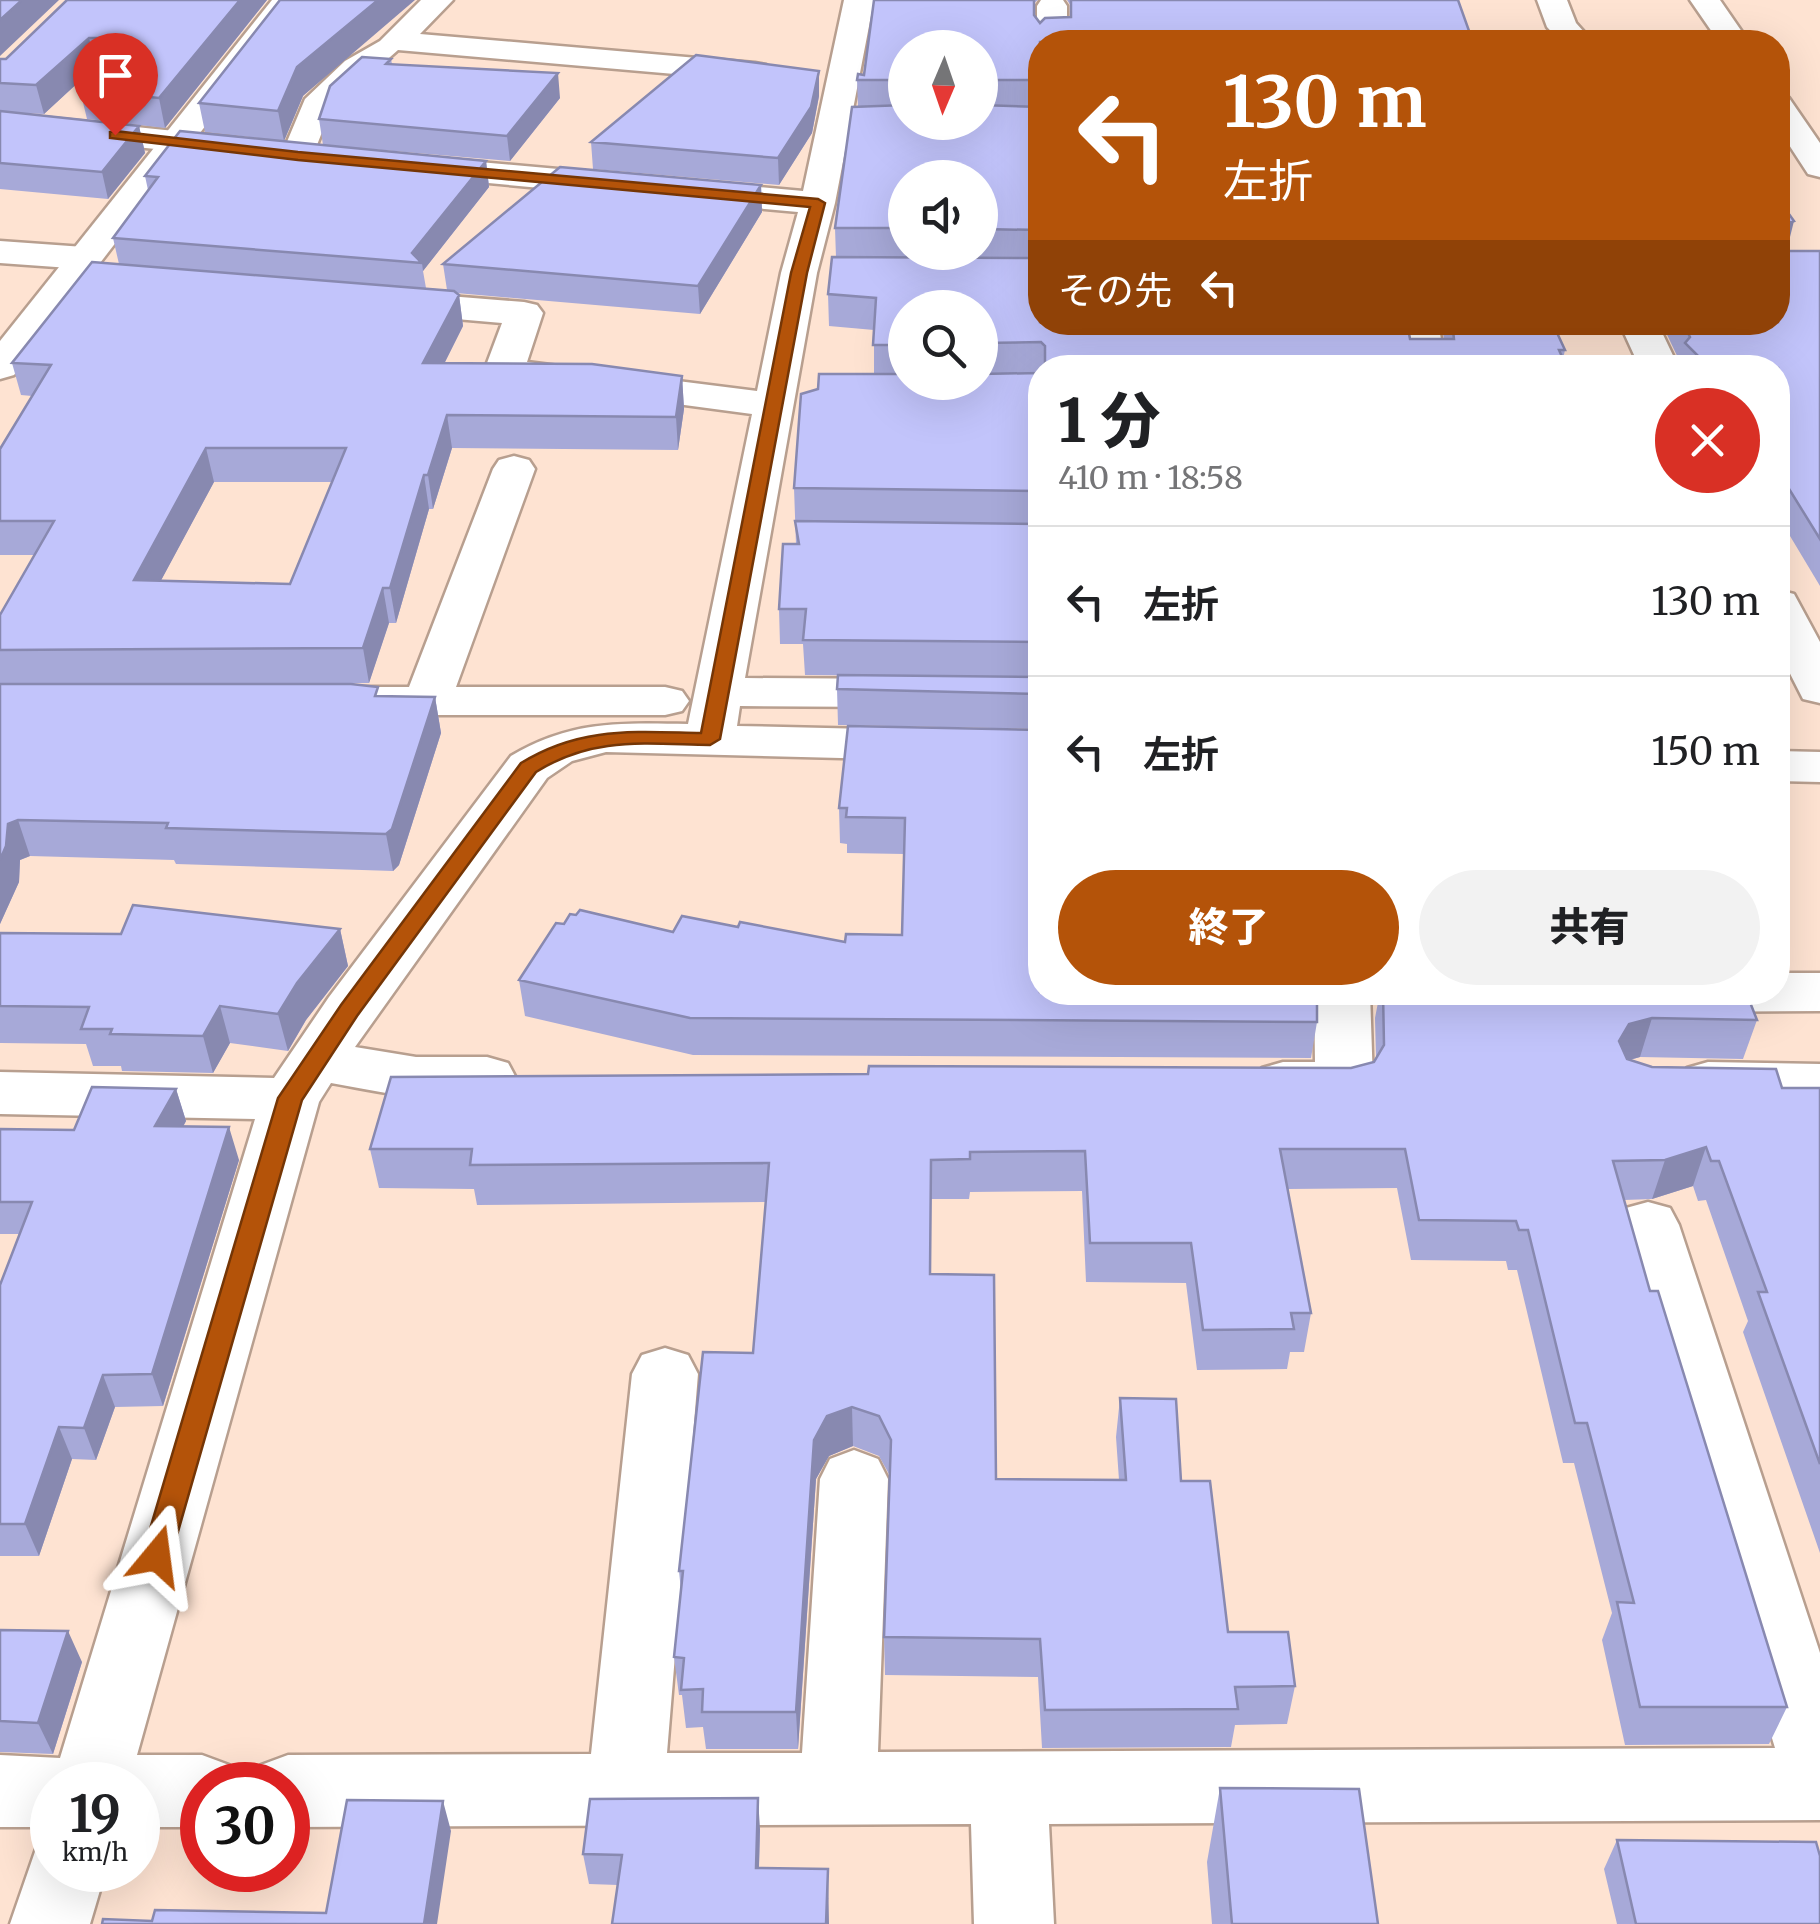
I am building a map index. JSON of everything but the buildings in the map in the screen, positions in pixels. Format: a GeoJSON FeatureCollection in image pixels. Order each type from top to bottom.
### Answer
{"type":"FeatureCollection","features":[{"type":"Feature","properties":{"kind":"street"},"geometry":{"type":"LineString","coordinates":[[0,367],[286,0]]}},
{"type":"Feature","properties":{"kind":"street"},"geometry":{"type":"LineString","coordinates":[[298,156],[316,106],[438,0]]}},
{"type":"Feature","properties":{"kind":"street"},"geometry":{"type":"LineString","coordinates":[[716,711],[768,538],[788,396],[818,273],[818,203],[859,0]]}},
{"type":"Feature","properties":{"kind":"street"},"geometry":{"type":"LineString","coordinates":[[1552,0],[1565,30]]}},
{"type":"Feature","properties":{"kind":"street"},"geometry":{"type":"LineString","coordinates":[[1705,0],[1726,30]]}},
{"type":"Feature","properties":{"kind":"street"},"geometry":{"type":"LineString","coordinates":[[1052,6],[1052,30]]}},
{"type":"Feature","properties":{"kind":"street"},"geometry":{"type":"LineString","coordinates":[[395,41],[843,80]]}},
{"type":"Feature","properties":{"kind":"street"},"geometry":{"type":"LineString","coordinates":[[54,128],[80,102]]}},
{"type":"Feature","properties":{"kind":"street"},"geometry":{"type":"LineString","coordinates":[[834,122],[870,122]]}},
{"type":"Feature","properties":{"kind":"street"},"geometry":{"type":"LineString","coordinates":[[0,123],[336,159]]}},
{"type":"Feature","properties":{"kind":"street"},"geometry":{"type":"LineString","coordinates":[[1790,123],[1820,167]]}},
{"type":"Feature","properties":{"kind":"street"},"geometry":{"type":"LineString","coordinates":[[375,163],[818,203]]}},
{"type":"Feature","properties":{"kind":"street"},"geometry":{"type":"LineString","coordinates":[[0,252],[77,267],[116,280]]}},
{"type":"Feature","properties":{"kind":"street"},"geometry":{"type":"LineString","coordinates":[[349,298],[524,313],[504,372],[788,396]]}},
{"type":"Feature","properties":{"kind":"street"},"geometry":{"type":"LineString","coordinates":[[427,701],[514,469]]}},
{"type":"Feature","properties":{"kind":"street"},"geometry":{"type":"LineString","coordinates":[[1790,628],[1820,689]]}},
{"type":"Feature","properties":{"kind":"street"},"geometry":{"type":"LineString","coordinates":[[97,1762],[303,1079],[528,767],[555,751],[716,711],[1028,695]]}},
{"type":"Feature","properties":{"kind":"street"},"geometry":{"type":"LineString","coordinates":[[310,702],[427,701],[716,711],[1028,747]]}},
{"type":"Feature","properties":{"kind":"street"},"geometry":{"type":"LineString","coordinates":[[1790,766],[1820,767]]}},
{"type":"Feature","properties":{"kind":"street"},"geometry":{"type":"LineString","coordinates":[[1790,992],[1820,992]]}},
{"type":"Feature","properties":{"kind":"street"},"geometry":{"type":"LineString","coordinates":[[1226,1083],[1344,1083],[1355,1005]]}},
{"type":"Feature","properties":{"kind":"street"},"geometry":{"type":"LineString","coordinates":[[0,1092],[303,1079],[534,1079]]}},
{"type":"Feature","properties":{"kind":"street"},"geometry":{"type":"LineString","coordinates":[[1660,1082],[1820,1085]]}},
{"type":"Feature","properties":{"kind":"street"},"geometry":{"type":"LineString","coordinates":[[1648,1225],[1820,1769]]}},
{"type":"Feature","properties":{"kind":"street"},"geometry":{"type":"LineString","coordinates":[[626,1789],[665,1374]]}},
{"type":"Feature","properties":{"kind":"street"},"geometry":{"type":"LineString","coordinates":[[838,1788],[854,1479]]}},
{"type":"Feature","properties":{"kind":"street"},"geometry":{"type":"LineString","coordinates":[[310,1790],[1820,1784]]}},
{"type":"Feature","properties":{"kind":"street"},"geometry":{"type":"LineString","coordinates":[[1009,1788],[1014,1924]]}},
{"type":"Feature","properties":{"kind":"street"},"geometry":{"type":"LineString","coordinates":[[0,1791],[30,1791]]}},
{"type":"Feature","properties":{"kind":"street"},"geometry":{"type":"LineString","coordinates":[[50,1924],[59,1892]]}},
{"type":"Feature","properties":{"kind":"route"},"geometry":{"type":"LineString","coordinates":[[115,135],[298,156],[818,203],[799,273],[710,739],[604,738],[578,742],[528,767],[290,1098],[157,1556]]}}]}
